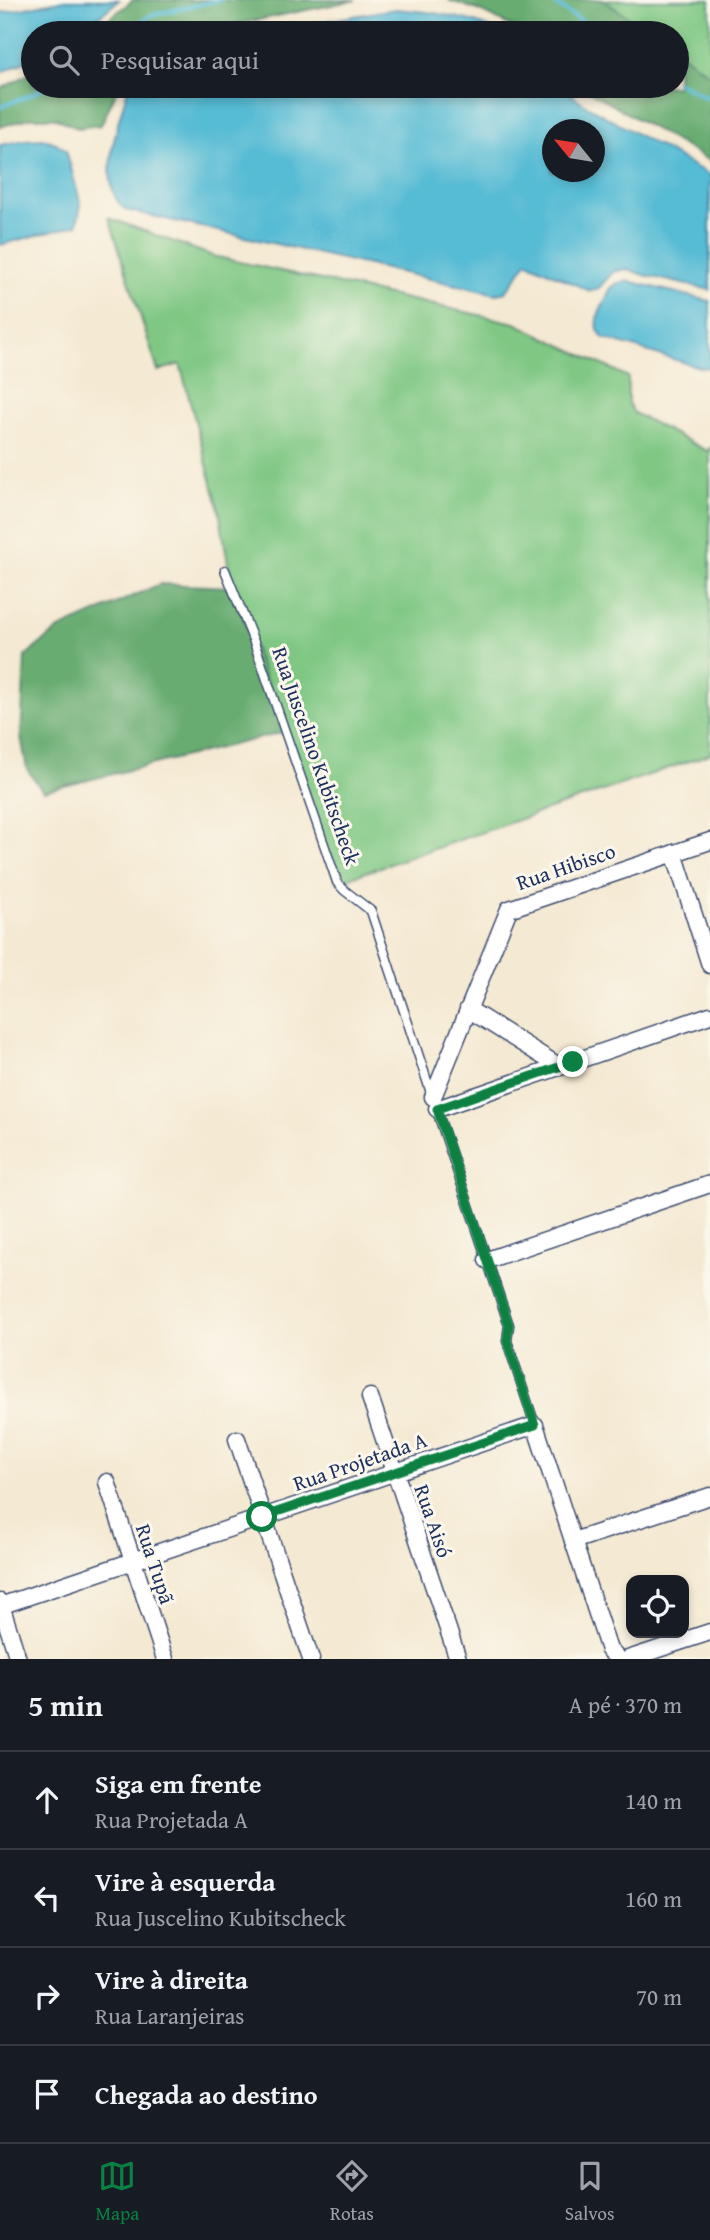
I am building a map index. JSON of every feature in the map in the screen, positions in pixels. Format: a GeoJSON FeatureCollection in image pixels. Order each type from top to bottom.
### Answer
{"type":"FeatureCollection","features":[{"type":"Feature","properties":{"kind":"street","name":"Rua Hibisco"},"geometry":{"type":"LineString","coordinates":[[435,1103],[468,1009],[509,909],[710,841]]}},
{"type":"Feature","properties":{"kind":"street"},"geometry":{"type":"LineString","coordinates":[[674,853],[710,965]]}},
{"type":"Feature","properties":{"kind":"street"},"geometry":{"type":"LineString","coordinates":[[468,1009],[560,1067]]}},
{"type":"Feature","properties":{"kind":"street"},"geometry":{"type":"LineString","coordinates":[[435,1103],[560,1067],[710,1015]]}},
{"type":"Feature","properties":{"kind":"street"},"geometry":{"type":"LineString","coordinates":[[487,1260],[710,1184]]}},
{"type":"Feature","properties":{"kind":"street","name":"Rua Aisó"},"geometry":{"type":"LineString","coordinates":[[370,1397],[458,1659]]}},
{"type":"Feature","properties":{"kind":"street","name":"Rua Projetada A"},"geometry":{"type":"LineString","coordinates":[[0,1605],[535,1425]]}},
{"type":"Feature","properties":{"kind":"street","name":"Rua Juscelino Kubitscheck"},"geometry":{"type":"LineString","coordinates":[[535,1425],[609,1650],[618,1659]]}},
{"type":"Feature","properties":{"kind":"street"},"geometry":{"type":"LineString","coordinates":[[237,1439],[311,1659]]}},
{"type":"Feature","properties":{"kind":"street","name":"Rua Tupã"},"geometry":{"type":"LineString","coordinates":[[107,1482],[165,1659]]}},
{"type":"Feature","properties":{"kind":"street"},"geometry":{"type":"LineString","coordinates":[[573,1541],[710,1496]]}},
{"type":"Feature","properties":{"kind":"street"},"geometry":{"type":"LineString","coordinates":[[0,1605],[18,1659]]}},
{"type":"Feature","properties":{"kind":"street"},"geometry":{"type":"LineString","coordinates":[[628,1659],[710,1632]]}},
{"type":"Feature","properties":{"kind":"lane","name":"Rua Juscelino Kubitscheck"},"geometry":{"type":"LineString","coordinates":[[225,570],[254,642],[337,882],[370,911],[509,1325],[507,1341],[535,1425]]}},
{"type":"Feature","properties":{"kind":"green space"},"geometry":{"type":"Polygon","coordinates":[[[133,0],[356,0],[253,21],[106,21],[133,0]]]}},
{"type":"Feature","properties":{"kind":"green space"},"geometry":{"type":"Polygon","coordinates":[[[448,0],[603,0],[634,21],[500,21],[448,0]]]}},
{"type":"Feature","properties":{"kind":"green space"},"geometry":{"type":"Polygon","coordinates":[[[603,0],[710,0],[710,75],[689,60],[689,21],[634,21],[603,0]]]}},
{"type":"Feature","properties":{"kind":"green space"},"geometry":{"type":"Polygon","coordinates":[[[689,60],[710,75],[710,161],[601,98],[689,98],[689,60]]]}},
{"type":"Feature","properties":{"kind":"green space"},"geometry":{"type":"Polygon","coordinates":[[[21,78],[21,98],[113,98],[101,125],[77,128],[56,118],[30,118],[0,127],[0,89],[21,78]]]}},
{"type":"Feature","properties":{"kind":"green space"},"geometry":{"type":"Polygon","coordinates":[[[109,218],[213,256],[515,323],[628,377],[628,403],[634,413],[707,451],[710,448],[710,754],[337,882],[232,587],[219,510],[180,364],[158,371],[109,218]]]}},
{"type":"Feature","properties":{"kind":"green space"},"geometry":{"type":"Polygon","coordinates":[[[160,584],[232,587],[285,732],[43,791],[27,769],[21,737],[25,656],[59,629],[160,584]]]}},
{"type":"Feature","properties":{"kind":"water"},"geometry":{"type":"Polygon","coordinates":[[[65,0],[119,0],[94,21],[21,21],[21,63],[0,73],[0,13],[65,0]]]}},
{"type":"Feature","properties":{"kind":"water"},"geometry":{"type":"Polygon","coordinates":[[[396,9],[470,21],[327,21],[396,9]]]}},
{"type":"Feature","properties":{"kind":"water"},"geometry":{"type":"Polygon","coordinates":[[[125,98],[576,98],[710,175],[710,290],[626,269],[613,272],[599,288],[590,291],[527,262],[506,292],[496,294],[126,210],[117,200],[112,186],[111,154],[125,98]]]}},
{"type":"Feature","properties":{"kind":"water"},"geometry":{"type":"Polygon","coordinates":[[[44,139],[66,150],[81,205],[77,225],[0,245],[0,145],[44,139]]]}},
{"type":"Feature","properties":{"kind":"water"},"geometry":{"type":"Polygon","coordinates":[[[628,281],[710,301],[710,368],[603,338],[598,330],[597,318],[611,288],[628,281]]]}},
{"type":"Feature","properties":{"kind":"waterway"},"geometry":{"type":"LineString","coordinates":[[143,21],[151,15],[221,0]]}},
{"type":"Feature","properties":{"kind":"waterway"},"geometry":{"type":"LineString","coordinates":[[549,0],[581,21]]}},
{"type":"Feature","properties":{"kind":"waterway"},"geometry":{"type":"LineString","coordinates":[[689,88],[710,99]]}},
{"type":"Feature","properties":{"kind":"waterway"},"geometry":{"type":"LineString","coordinates":[[0,107],[23,98]]}},
{"type":"Feature","properties":{"kind":"route"},"geometry":{"type":"LineString","coordinates":[[262,1517],[535,1425],[507,1341],[509,1325],[437,1109],[573,1062]]}}]}
